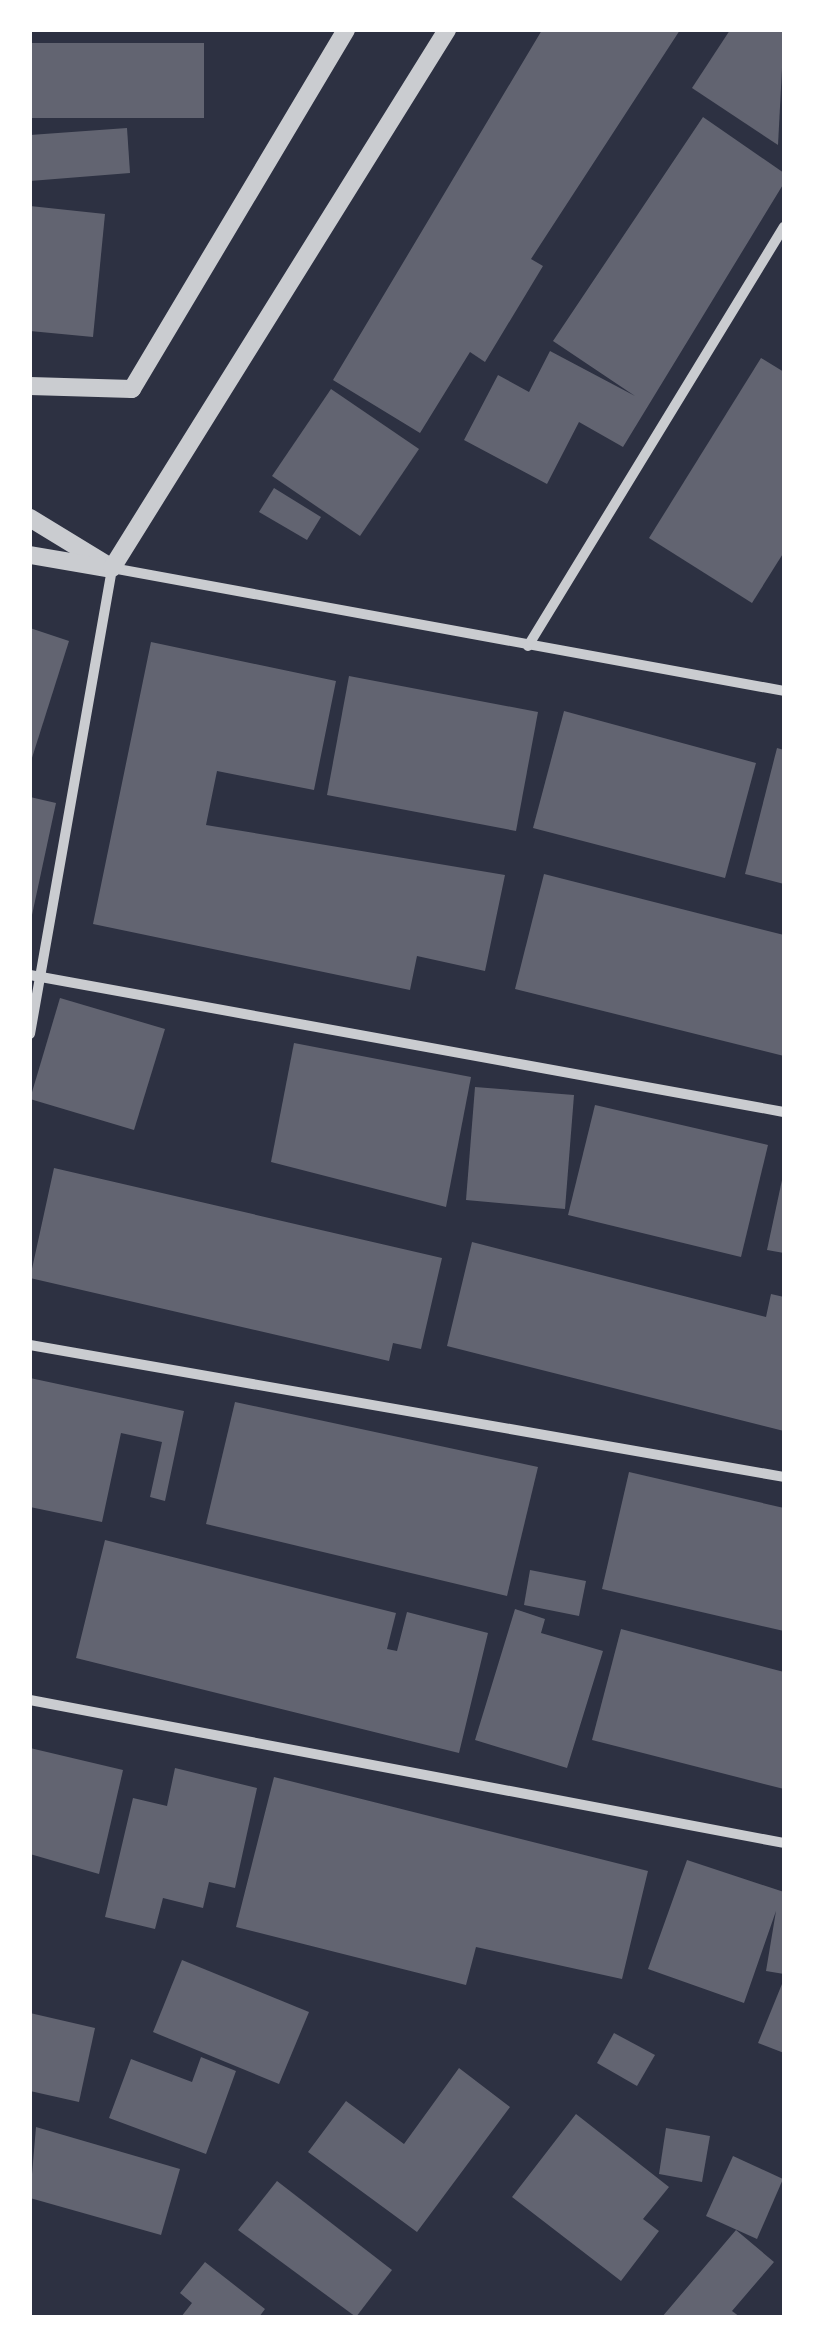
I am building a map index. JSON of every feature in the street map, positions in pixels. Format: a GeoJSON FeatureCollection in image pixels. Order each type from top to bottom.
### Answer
{"type":"FeatureCollection","features":[{"type":"Feature","properties":{"kind":"street"},"geometry":{"type":"LineString","coordinates":[[30,386],[132,388],[346,30]]}},
{"type":"Feature","properties":{"kind":"street"},"geometry":{"type":"LineString","coordinates":[[30,1034],[35,975],[112,568],[447,30]]}},
{"type":"Feature","properties":{"kind":"street"},"geometry":{"type":"LineString","coordinates":[[528,646],[784,227]]}},
{"type":"Feature","properties":{"kind":"street"},"geometry":{"type":"LineString","coordinates":[[30,518],[112,568]]}},
{"type":"Feature","properties":{"kind":"street"},"geometry":{"type":"LineString","coordinates":[[30,555],[784,691]]}},
{"type":"Feature","properties":{"kind":"street"},"geometry":{"type":"LineString","coordinates":[[35,975],[784,1112]]}},
{"type":"Feature","properties":{"kind":"street"},"geometry":{"type":"LineString","coordinates":[[30,1346],[784,1477]]}},
{"type":"Feature","properties":{"kind":"street"},"geometry":{"type":"LineString","coordinates":[[30,1700],[784,1843]]}},
{"type":"Feature","properties":{"kind":"building"},"geometry":{"type":"Polygon","coordinates":[[[542,30],[680,30],[531,259],[543,266],[485,362],[470,352],[420,433],[333,380],[542,30]]]}},
{"type":"Feature","properties":{"kind":"building"},"geometry":{"type":"Polygon","coordinates":[[[730,30],[784,30],[778,145],[692,88],[730,30]]]}},
{"type":"Feature","properties":{"kind":"building"},"geometry":{"type":"Polygon","coordinates":[[[30,43],[204,43],[204,118],[30,118],[30,43]]]}},
{"type":"Feature","properties":{"kind":"building"},"geometry":{"type":"Polygon","coordinates":[[[703,117],[784,173],[784,183],[623,447],[579,422],[547,484],[464,440],[498,375],[529,392],[550,351],[635,396],[553,341],[703,117]]]}},
{"type":"Feature","properties":{"kind":"building"},"geometry":{"type":"Polygon","coordinates":[[[127,128],[130,173],[30,181],[30,135],[127,128]]]}},
{"type":"Feature","properties":{"kind":"building"},"geometry":{"type":"Polygon","coordinates":[[[30,206],[105,214],[93,337],[30,331],[30,206]]]}},
{"type":"Feature","properties":{"kind":"building"},"geometry":{"type":"Polygon","coordinates":[[[761,358],[784,372],[784,552],[752,603],[649,538],[761,358]]]}},
{"type":"Feature","properties":{"kind":"building"},"geometry":{"type":"Polygon","coordinates":[[[331,389],[419,449],[360,536],[272,476],[331,389]]]}},
{"type":"Feature","properties":{"kind":"building"},"geometry":{"type":"Polygon","coordinates":[[[274,488],[321,517],[307,540],[259,512],[274,488]]]}},
{"type":"Feature","properties":{"kind":"building"},"geometry":{"type":"Polygon","coordinates":[[[30,628],[69,641],[31,761],[30,761],[30,628]]]}},
{"type":"Feature","properties":{"kind":"building"},"geometry":{"type":"Polygon","coordinates":[[[151,642],[336,681],[314,790],[217,771],[206,825],[505,875],[485,971],[417,956],[410,990],[93,924],[151,642]]]}},
{"type":"Feature","properties":{"kind":"building"},"geometry":{"type":"Polygon","coordinates":[[[349,676],[538,712],[516,831],[327,795],[349,676]]]}},
{"type":"Feature","properties":{"kind":"building"},"geometry":{"type":"Polygon","coordinates":[[[564,711],[756,763],[725,878],[533,828],[564,711]]]}},
{"type":"Feature","properties":{"kind":"building"},"geometry":{"type":"Polygon","coordinates":[[[777,748],[784,750],[784,884],[745,874],[777,748]]]}},
{"type":"Feature","properties":{"kind":"building"},"geometry":{"type":"Polygon","coordinates":[[[30,797],[56,803],[32,915],[30,915],[30,797]]]}},
{"type":"Feature","properties":{"kind":"building"},"geometry":{"type":"Polygon","coordinates":[[[544,874],[784,935],[784,1056],[515,989],[544,874]]]}},
{"type":"Feature","properties":{"kind":"building"},"geometry":{"type":"Polygon","coordinates":[[[60,998],[165,1029],[134,1130],[30,1099],[60,998]]]}},
{"type":"Feature","properties":{"kind":"building"},"geometry":{"type":"Polygon","coordinates":[[[294,1043],[471,1077],[446,1207],[271,1162],[294,1043]]]}},
{"type":"Feature","properties":{"kind":"building"},"geometry":{"type":"Polygon","coordinates":[[[475,1087],[574,1095],[565,1209],[466,1200],[475,1087]]]}},
{"type":"Feature","properties":{"kind":"building"},"geometry":{"type":"Polygon","coordinates":[[[595,1105],[768,1145],[741,1257],[568,1215],[595,1105]]]}},
{"type":"Feature","properties":{"kind":"building"},"geometry":{"type":"Polygon","coordinates":[[[54,1168],[442,1258],[421,1349],[393,1343],[389,1361],[30,1278],[54,1168]]]}},
{"type":"Feature","properties":{"kind":"building"},"geometry":{"type":"Polygon","coordinates":[[[784,1180],[784,1253],[767,1250],[784,1180]]]}},
{"type":"Feature","properties":{"kind":"building"},"geometry":{"type":"Polygon","coordinates":[[[472,1242],[766,1317],[771,1294],[784,1297],[784,1431],[447,1346],[472,1242]]]}},
{"type":"Feature","properties":{"kind":"building"},"geometry":{"type":"Polygon","coordinates":[[[30,1378],[184,1411],[165,1501],[150,1497],[162,1442],[121,1433],[102,1522],[30,1507],[30,1378]]]}},
{"type":"Feature","properties":{"kind":"building"},"geometry":{"type":"Polygon","coordinates":[[[235,1402],[538,1467],[507,1596],[206,1524],[235,1402]]]}},
{"type":"Feature","properties":{"kind":"building"},"geometry":{"type":"Polygon","coordinates":[[[629,1472],[784,1508],[784,1631],[602,1589],[629,1472]]]}},
{"type":"Feature","properties":{"kind":"building"},"geometry":{"type":"Polygon","coordinates":[[[105,1540],[396,1613],[387,1649],[397,1651],[407,1612],[488,1633],[459,1753],[76,1658],[105,1540]]]}},
{"type":"Feature","properties":{"kind":"building"},"geometry":{"type":"Polygon","coordinates":[[[530,1570],[586,1581],[579,1616],[524,1605],[530,1570]]]}},
{"type":"Feature","properties":{"kind":"building"},"geometry":{"type":"Polygon","coordinates":[[[515,1609],[545,1619],[541,1633],[603,1651],[567,1768],[475,1740],[515,1609]]]}},
{"type":"Feature","properties":{"kind":"building"},"geometry":{"type":"Polygon","coordinates":[[[621,1629],[784,1672],[784,1789],[592,1740],[621,1629]]]}},
{"type":"Feature","properties":{"kind":"building"},"geometry":{"type":"Polygon","coordinates":[[[30,1748],[123,1770],[99,1874],[30,1854],[30,1748]]]}},
{"type":"Feature","properties":{"kind":"building"},"geometry":{"type":"Polygon","coordinates":[[[175,1768],[257,1788],[235,1888],[209,1882],[203,1908],[163,1898],[155,1929],[105,1917],[133,1798],[167,1806],[175,1768]]]}},
{"type":"Feature","properties":{"kind":"building"},"geometry":{"type":"Polygon","coordinates":[[[274,1777],[648,1871],[622,1979],[476,1947],[466,1985],[236,1927],[274,1777]]]}},
{"type":"Feature","properties":{"kind":"building"},"geometry":{"type":"Polygon","coordinates":[[[687,1860],[784,1892],[784,1974],[766,1971],[776,1911],[744,2003],[648,1969],[687,1860]]]}},
{"type":"Feature","properties":{"kind":"building"},"geometry":{"type":"Polygon","coordinates":[[[182,1960],[309,2012],[279,2084],[153,2032],[182,1960]]]}},
{"type":"Feature","properties":{"kind":"building"},"geometry":{"type":"Polygon","coordinates":[[[784,1979],[784,2053],[758,2043],[784,1979]]]}},
{"type":"Feature","properties":{"kind":"building"},"geometry":{"type":"Polygon","coordinates":[[[30,2013],[95,2028],[79,2102],[30,2091],[30,2013]]]}},
{"type":"Feature","properties":{"kind":"building"},"geometry":{"type":"Polygon","coordinates":[[[614,2033],[655,2055],[637,2086],[597,2063],[614,2033]]]}},
{"type":"Feature","properties":{"kind":"building"},"geometry":{"type":"Polygon","coordinates":[[[201,2057],[236,2071],[206,2154],[109,2118],[131,2059],[192,2082],[201,2057]]]}},
{"type":"Feature","properties":{"kind":"building"},"geometry":{"type":"Polygon","coordinates":[[[459,2068],[510,2107],[417,2232],[308,2152],[346,2101],[404,2144],[459,2068]]]}},
{"type":"Feature","properties":{"kind":"building"},"geometry":{"type":"Polygon","coordinates":[[[576,2114],[669,2187],[643,2219],[659,2231],[621,2281],[512,2197],[576,2114]]]}},
{"type":"Feature","properties":{"kind":"building"},"geometry":{"type":"Polygon","coordinates":[[[36,2127],[180,2169],[161,2235],[30,2198],[36,2127]]]}},
{"type":"Feature","properties":{"kind":"building"},"geometry":{"type":"Polygon","coordinates":[[[666,2128],[710,2136],[702,2182],[659,2174],[666,2128]]]}},
{"type":"Feature","properties":{"kind":"building"},"geometry":{"type":"Polygon","coordinates":[[[733,2156],[783,2179],[757,2239],[706,2216],[733,2156]]]}},
{"type":"Feature","properties":{"kind":"building"},"geometry":{"type":"Polygon","coordinates":[[[277,2181],[392,2270],[356,2317],[238,2230],[277,2181]]]}},
{"type":"Feature","properties":{"kind":"building"},"geometry":{"type":"Polygon","coordinates":[[[736,2230],[774,2262],[732,2311],[740,2317],[662,2317],[736,2230]]]}},
{"type":"Feature","properties":{"kind":"building"},"geometry":{"type":"Polygon","coordinates":[[[205,2262],[265,2309],[259,2317],[181,2317],[192,2303],[180,2293],[205,2262]]]}}]}
